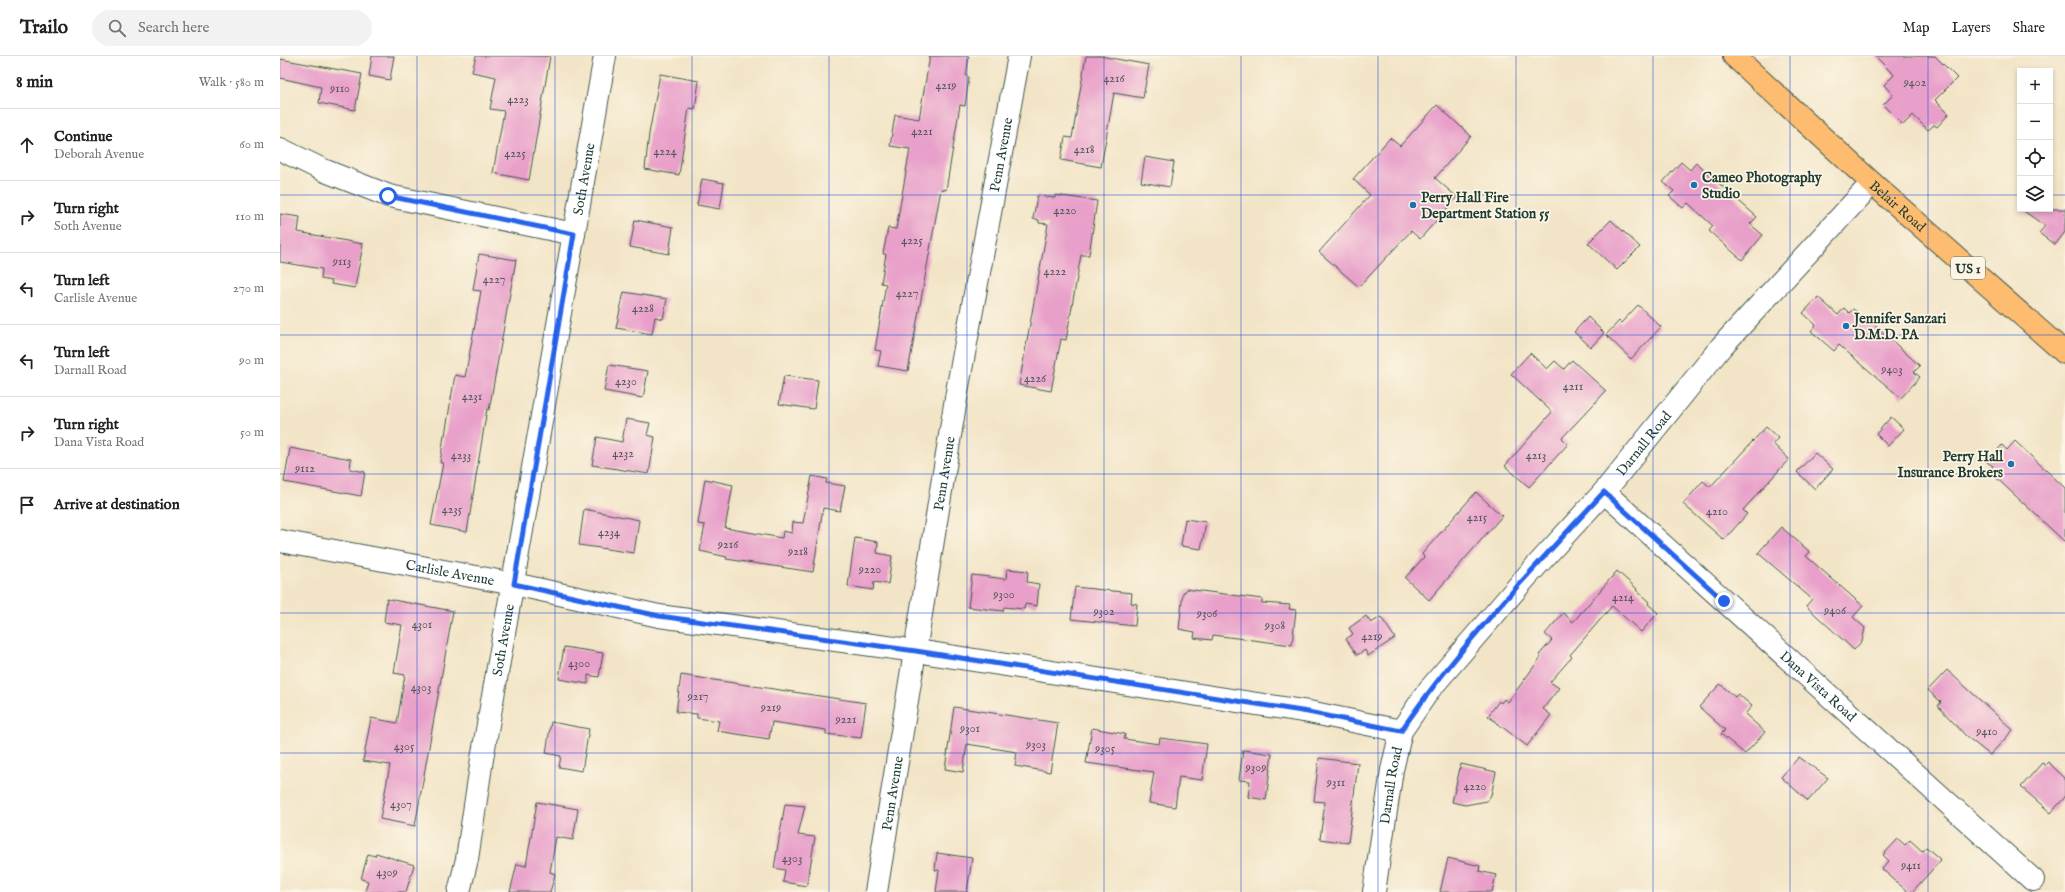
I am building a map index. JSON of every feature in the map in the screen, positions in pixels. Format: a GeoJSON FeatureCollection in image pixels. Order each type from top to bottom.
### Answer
{"type":"FeatureCollection","features":[{"type":"Feature","properties":{"kind":"highway","name":"Belair Road"},"geometry":{"type":"LineString","coordinates":[[1734,56],[1872,183],[2065,353]]}},
{"type":"Feature","properties":{"kind":"street","name":"Soth Avenue"},"geometry":{"type":"LineString","coordinates":[[459,892],[467,859],[482,759],[514,584],[605,56]]}},
{"type":"Feature","properties":{"kind":"street","name":"Penn Avenue"},"geometry":{"type":"LineString","coordinates":[[876,892],[958,386],[1019,56]]}},
{"type":"Feature","properties":{"kind":"street"},"geometry":{"type":"LineString","coordinates":[[280,149],[323,170],[388,196],[574,234]]}},
{"type":"Feature","properties":{"kind":"street","name":"Darnall Road"},"geometry":{"type":"LineString","coordinates":[[1374,892],[1392,770],[1401,731],[1429,690],[1528,575],[1604,492],[1721,347],[1872,183]]}},
{"type":"Feature","properties":{"kind":"street","name":"Dana Vista Road"},"geometry":{"type":"LineString","coordinates":[[1604,492],[2033,880]]}},
{"type":"Feature","properties":{"kind":"street","name":"Carlisle Avenue"},"geometry":{"type":"LineString","coordinates":[[280,541],[514,584],[659,616],[916,651],[1308,712],[1401,731]]}},
{"type":"Feature","properties":{"kind":"building"},"geometry":{"type":"Polygon","coordinates":[[[372,56],[394,56],[390,80],[369,76],[372,56]]]}},
{"type":"Feature","properties":{"kind":"building"},"geometry":{"type":"Polygon","coordinates":[[[476,56],[550,56],[529,180],[493,173],[504,111],[490,109],[496,77],[472,72],[476,56]]]}},
{"type":"Feature","properties":{"kind":"building"},"geometry":{"type":"Polygon","coordinates":[[[930,56],[969,56],[966,76],[969,77],[965,106],[960,105],[946,190],[941,189],[908,371],[878,366],[881,351],[875,350],[886,284],[881,283],[886,254],[883,254],[888,228],[896,229],[910,149],[890,146],[895,115],[919,119],[930,56]]]}},
{"type":"Feature","properties":{"kind":"building"},"geometry":{"type":"Polygon","coordinates":[[[1086,56],[1100,56],[1149,65],[1143,98],[1114,93],[1101,167],[1061,160],[1065,137],[1072,138],[1086,56]]]}},
{"type":"Feature","properties":{"kind":"building"},"geometry":{"type":"Polygon","coordinates":[[[1875,56],[1935,56],[1957,78],[1935,100],[1949,114],[1937,127],[1934,125],[1928,130],[1913,115],[1903,125],[1883,105],[1893,95],[1884,85],[1894,75],[1875,56]]]}},
{"type":"Feature","properties":{"kind":"building"},"geometry":{"type":"Polygon","coordinates":[[[280,59],[362,74],[355,110],[319,103],[321,87],[280,78],[280,59]]]}},
{"type":"Feature","properties":{"kind":"building"},"geometry":{"type":"Polygon","coordinates":[[[660,74],[699,81],[695,109],[689,108],[679,175],[645,169],[649,134],[660,74]]]}},
{"type":"Feature","properties":{"kind":"building"},"geometry":{"type":"Polygon","coordinates":[[[1437,105],[1471,136],[1435,178],[1457,197],[1420,239],[1411,231],[1359,287],[1319,252],[1370,195],[1353,179],[1390,138],[1400,146],[1437,105]]]}},
{"type":"Feature","properties":{"kind":"building"},"geometry":{"type":"Polygon","coordinates":[[[1145,157],[1174,162],[1170,187],[1141,182],[1145,157]]]}},
{"type":"Feature","properties":{"kind":"building"},"geometry":{"type":"Polygon","coordinates":[[[1681,162],[1690,170],[1696,163],[1757,217],[1750,224],[1763,235],[1742,260],[1709,231],[1713,226],[1688,203],[1683,208],[1669,196],[1674,191],[1663,182],[1681,162]]]}},
{"type":"Feature","properties":{"kind":"building"},"geometry":{"type":"Polygon","coordinates":[[[702,179],[724,183],[720,209],[697,205],[702,179]]]}},
{"type":"Feature","properties":{"kind":"building"},"geometry":{"type":"Polygon","coordinates":[[[1055,195],[1097,201],[1089,255],[1081,255],[1066,340],[1061,339],[1051,391],[1019,385],[1048,224],[1039,223],[1039,220],[1033,219],[1037,196],[1055,198],[1055,195]]]}},
{"type":"Feature","properties":{"kind":"building"},"geometry":{"type":"Polygon","coordinates":[[[2053,209],[2065,209],[2065,232],[2055,245],[2039,233],[2045,226],[2025,212],[2053,212],[2053,209]]]}},
{"type":"Feature","properties":{"kind":"building"},"geometry":{"type":"Polygon","coordinates":[[[280,214],[300,217],[298,232],[363,244],[355,288],[331,284],[332,281],[321,279],[322,269],[280,262],[280,214]]]}},
{"type":"Feature","properties":{"kind":"building"},"geometry":{"type":"Polygon","coordinates":[[[635,220],[673,227],[669,254],[630,247],[635,220]]]}},
{"type":"Feature","properties":{"kind":"building"},"geometry":{"type":"Polygon","coordinates":[[[1611,220],[1640,247],[1617,270],[1588,243],[1611,220]]]}},
{"type":"Feature","properties":{"kind":"building"},"geometry":{"type":"Polygon","coordinates":[[[479,254],[516,260],[489,410],[487,409],[467,532],[431,525],[443,463],[440,463],[455,375],[465,377],[475,325],[481,291],[473,290],[479,254]]]}},
{"type":"Feature","properties":{"kind":"building"},"geometry":{"type":"Polygon","coordinates":[[[624,292],[667,299],[663,319],[655,317],[652,334],[616,328],[624,292]]]}},
{"type":"Feature","properties":{"kind":"building"},"geometry":{"type":"Polygon","coordinates":[[[1818,297],[1838,315],[1844,308],[1849,313],[1853,309],[1864,318],[1865,316],[1920,366],[1914,372],[1920,377],[1901,398],[1839,345],[1834,351],[1811,331],[1816,325],[1803,313],[1818,297]]]}},
{"type":"Feature","properties":{"kind":"building"},"geometry":{"type":"Polygon","coordinates":[[[1638,305],[1661,327],[1631,359],[1606,335],[1619,321],[1621,323],[1638,305]]]}},
{"type":"Feature","properties":{"kind":"building"},"geometry":{"type":"Polygon","coordinates":[[[1588,317],[1604,333],[1591,347],[1574,332],[1588,317]]]}},
{"type":"Feature","properties":{"kind":"building"},"geometry":{"type":"Polygon","coordinates":[[[1530,353],[1547,369],[1555,361],[1564,369],[1572,360],[1606,391],[1562,438],[1568,444],[1529,487],[1505,466],[1552,412],[1511,374],[1530,353]]]}},
{"type":"Feature","properties":{"kind":"building"},"geometry":{"type":"Polygon","coordinates":[[[609,365],[648,371],[643,398],[604,391],[609,365]]]}},
{"type":"Feature","properties":{"kind":"building"},"geometry":{"type":"Polygon","coordinates":[[[784,376],[818,380],[814,409],[779,404],[784,376]]]}},
{"type":"Feature","properties":{"kind":"building"},"geometry":{"type":"Polygon","coordinates":[[[1891,417],[1904,429],[1888,446],[1876,434],[1891,417]]]}},
{"type":"Feature","properties":{"kind":"building"},"geometry":{"type":"Polygon","coordinates":[[[626,419],[650,423],[647,435],[655,437],[649,474],[592,465],[597,437],[622,442],[626,419]]]}},
{"type":"Feature","properties":{"kind":"building"},"geometry":{"type":"Polygon","coordinates":[[[1766,427],[1778,438],[1773,444],[1789,459],[1743,510],[1747,514],[1724,540],[1683,504],[1703,481],[1710,487],[1766,427]]]}},
{"type":"Feature","properties":{"kind":"building"},"geometry":{"type":"Polygon","coordinates":[[[2015,441],[2065,488],[2065,542],[1989,471],[1993,466],[1987,462],[2002,445],[2007,450],[2015,441]]]}},
{"type":"Feature","properties":{"kind":"building"},"geometry":{"type":"Polygon","coordinates":[[[290,448],[351,459],[350,469],[365,472],[361,496],[284,482],[290,448]]]}},
{"type":"Feature","properties":{"kind":"building"},"geometry":{"type":"Polygon","coordinates":[[[1815,453],[1833,469],[1815,489],[1797,472],[1815,453]]]}},
{"type":"Feature","properties":{"kind":"building"},"geometry":{"type":"Polygon","coordinates":[[[812,476],[827,479],[826,483],[845,486],[840,511],[823,508],[813,572],[726,559],[727,557],[700,551],[705,525],[698,524],[705,479],[733,485],[725,528],[782,538],[783,531],[792,533],[793,522],[803,523],[812,476]]]}},
{"type":"Feature","properties":{"kind":"building"},"geometry":{"type":"Polygon","coordinates":[[[1476,492],[1502,516],[1429,600],[1405,578],[1424,557],[1422,554],[1476,492]]]}},
{"type":"Feature","properties":{"kind":"building"},"geometry":{"type":"Polygon","coordinates":[[[584,509],[639,520],[634,553],[579,545],[584,509]]]}},
{"type":"Feature","properties":{"kind":"building"},"geometry":{"type":"Polygon","coordinates":[[[1185,519],[1206,522],[1201,549],[1181,546],[1185,519]]]}},
{"type":"Feature","properties":{"kind":"building"},"geometry":{"type":"Polygon","coordinates":[[[1781,527],[1810,552],[1806,556],[1863,606],[1853,617],[1865,628],[1862,641],[1854,650],[1806,606],[1812,599],[1758,553],[1781,527]]]}},
{"type":"Feature","properties":{"kind":"building"},"geometry":{"type":"Polygon","coordinates":[[[855,538],[878,542],[877,553],[892,556],[888,584],[874,582],[873,590],[848,586],[855,538]]]}},
{"type":"Feature","properties":{"kind":"building"},"geometry":{"type":"Polygon","coordinates":[[[1007,569],[1028,571],[1027,582],[1039,584],[1037,606],[1025,604],[1024,609],[1004,607],[1003,611],[968,607],[972,575],[1006,579],[1007,569]]]}},
{"type":"Feature","properties":{"kind":"building"},"geometry":{"type":"Polygon","coordinates":[[[1617,571],[1637,589],[1636,590],[1649,602],[1648,604],[1658,613],[1641,632],[1612,606],[1570,655],[1572,657],[1550,682],[1559,688],[1543,709],[1551,715],[1527,746],[1488,716],[1499,701],[1501,703],[1504,699],[1508,702],[1541,657],[1539,655],[1552,640],[1545,634],[1563,613],[1573,622],[1617,571]]]}},
{"type":"Feature","properties":{"kind":"building"},"geometry":{"type":"Polygon","coordinates":[[[1075,587],[1132,593],[1131,603],[1137,604],[1135,626],[1071,619],[1075,587]]]}},
{"type":"Feature","properties":{"kind":"building"},"geometry":{"type":"Polygon","coordinates":[[[1186,589],[1262,599],[1262,603],[1290,605],[1289,609],[1296,610],[1292,645],[1213,635],[1212,640],[1194,638],[1195,632],[1179,629],[1183,592],[1185,592],[1186,589]]]}},
{"type":"Feature","properties":{"kind":"building"},"geometry":{"type":"Polygon","coordinates":[[[387,599],[453,611],[415,826],[380,819],[390,765],[363,761],[371,718],[397,723],[405,675],[394,673],[402,625],[384,622],[387,599]]]}},
{"type":"Feature","properties":{"kind":"building"},"geometry":{"type":"Polygon","coordinates":[[[1366,616],[1371,623],[1381,617],[1395,638],[1368,656],[1365,650],[1357,655],[1346,639],[1353,634],[1349,628],[1366,616]]]}},
{"type":"Feature","properties":{"kind":"building"},"geometry":{"type":"Polygon","coordinates":[[[564,647],[603,653],[599,677],[588,675],[588,684],[559,679],[564,647]]]}},
{"type":"Feature","properties":{"kind":"building"},"geometry":{"type":"Polygon","coordinates":[[[1947,670],[2013,730],[1990,755],[1966,736],[1938,706],[1941,702],[1928,690],[1947,670]]]}},
{"type":"Feature","properties":{"kind":"building"},"geometry":{"type":"Polygon","coordinates":[[[681,675],[866,703],[861,738],[826,734],[826,730],[772,722],[769,739],[717,731],[719,721],[697,718],[697,714],[676,712],[681,675]]]}},
{"type":"Feature","properties":{"kind":"building"},"geometry":{"type":"Polygon","coordinates":[[[1720,684],[1735,697],[1738,694],[1752,706],[1745,714],[1765,732],[1745,754],[1721,734],[1725,730],[1699,707],[1720,684]]]}},
{"type":"Feature","properties":{"kind":"building"},"geometry":{"type":"Polygon","coordinates":[[[954,707],[1058,723],[1050,772],[1015,766],[1017,752],[967,744],[963,772],[945,769],[954,707]]]}},
{"type":"Feature","properties":{"kind":"building"},"geometry":{"type":"Polygon","coordinates":[[[551,722],[589,729],[582,771],[559,767],[561,756],[546,753],[551,722]]]}},
{"type":"Feature","properties":{"kind":"building"},"geometry":{"type":"Polygon","coordinates":[[[1092,728],[1125,734],[1124,739],[1159,744],[1160,738],[1207,744],[1202,780],[1179,777],[1175,807],[1149,803],[1154,772],[1086,763],[1092,728]]]}},
{"type":"Feature","properties":{"kind":"building"},"geometry":{"type":"Polygon","coordinates":[[[1243,750],[1272,754],[1266,800],[1248,797],[1250,781],[1239,780],[1243,750]]]}},
{"type":"Feature","properties":{"kind":"building"},"geometry":{"type":"Polygon","coordinates":[[[1799,757],[1828,778],[1808,801],[1781,777],[1799,757]]]}},
{"type":"Feature","properties":{"kind":"building"},"geometry":{"type":"Polygon","coordinates":[[[1319,758],[1358,763],[1348,843],[1320,839],[1325,802],[1314,801],[1319,758]]]}},
{"type":"Feature","properties":{"kind":"building"},"geometry":{"type":"Polygon","coordinates":[[[2048,762],[2065,778],[2065,797],[2051,813],[2021,787],[2042,763],[2045,765],[2048,762]]]}},
{"type":"Feature","properties":{"kind":"building"},"geometry":{"type":"Polygon","coordinates":[[[1461,764],[1496,772],[1491,795],[1487,801],[1465,805],[1452,802],[1461,764]]]}},
{"type":"Feature","properties":{"kind":"building"},"geometry":{"type":"Polygon","coordinates":[[[537,802],[578,809],[573,840],[556,837],[550,872],[555,874],[550,892],[510,892],[517,864],[526,866],[537,802]]]}},
{"type":"Feature","properties":{"kind":"building"},"geometry":{"type":"Polygon","coordinates":[[[785,804],[805,806],[798,835],[815,837],[807,886],[783,882],[785,870],[774,868],[785,804]]]}},
{"type":"Feature","properties":{"kind":"building"},"geometry":{"type":"Polygon","coordinates":[[[1898,839],[1905,845],[1910,840],[1922,851],[1926,847],[1941,860],[1912,892],[1908,892],[1882,869],[1889,861],[1883,855],[1898,839]]]}},
{"type":"Feature","properties":{"kind":"building"},"geometry":{"type":"Polygon","coordinates":[[[376,853],[414,865],[406,892],[365,892],[368,881],[361,879],[368,854],[375,856],[376,853]]]}},
{"type":"Feature","properties":{"kind":"building"},"geometry":{"type":"Polygon","coordinates":[[[937,853],[972,858],[967,892],[936,892],[939,870],[935,870],[937,853]]]}},
{"type":"Feature","properties":{"kind":"building"},"geometry":{"type":"Polygon","coordinates":[[[1448,858],[1480,866],[1479,871],[1496,875],[1492,892],[1440,892],[1448,858]]]}},
{"type":"Feature","properties":{"kind":"place","name":"Cameo Photography Studio"},"geometry":{"type":"Point","coordinates":[1694,185]}},
{"type":"Feature","properties":{"kind":"place","name":"Perry Hall Fire Department Station 55"},"geometry":{"type":"Point","coordinates":[1413,205]}},
{"type":"Feature","properties":{"kind":"place","name":"Jennifer Sanzari D.M.D. PA"},"geometry":{"type":"Point","coordinates":[1846,326]}},
{"type":"Feature","properties":{"kind":"place","name":"Perry Hall Insurance Brokers"},"geometry":{"type":"Point","coordinates":[2011,464]}},
{"type":"Feature","properties":{"kind":"route"},"geometry":{"type":"LineString","coordinates":[[388,196],[574,234],[514,584],[659,616],[916,651],[1308,712],[1401,731],[1429,690],[1528,575],[1604,492],[1724,601]]}}]}
